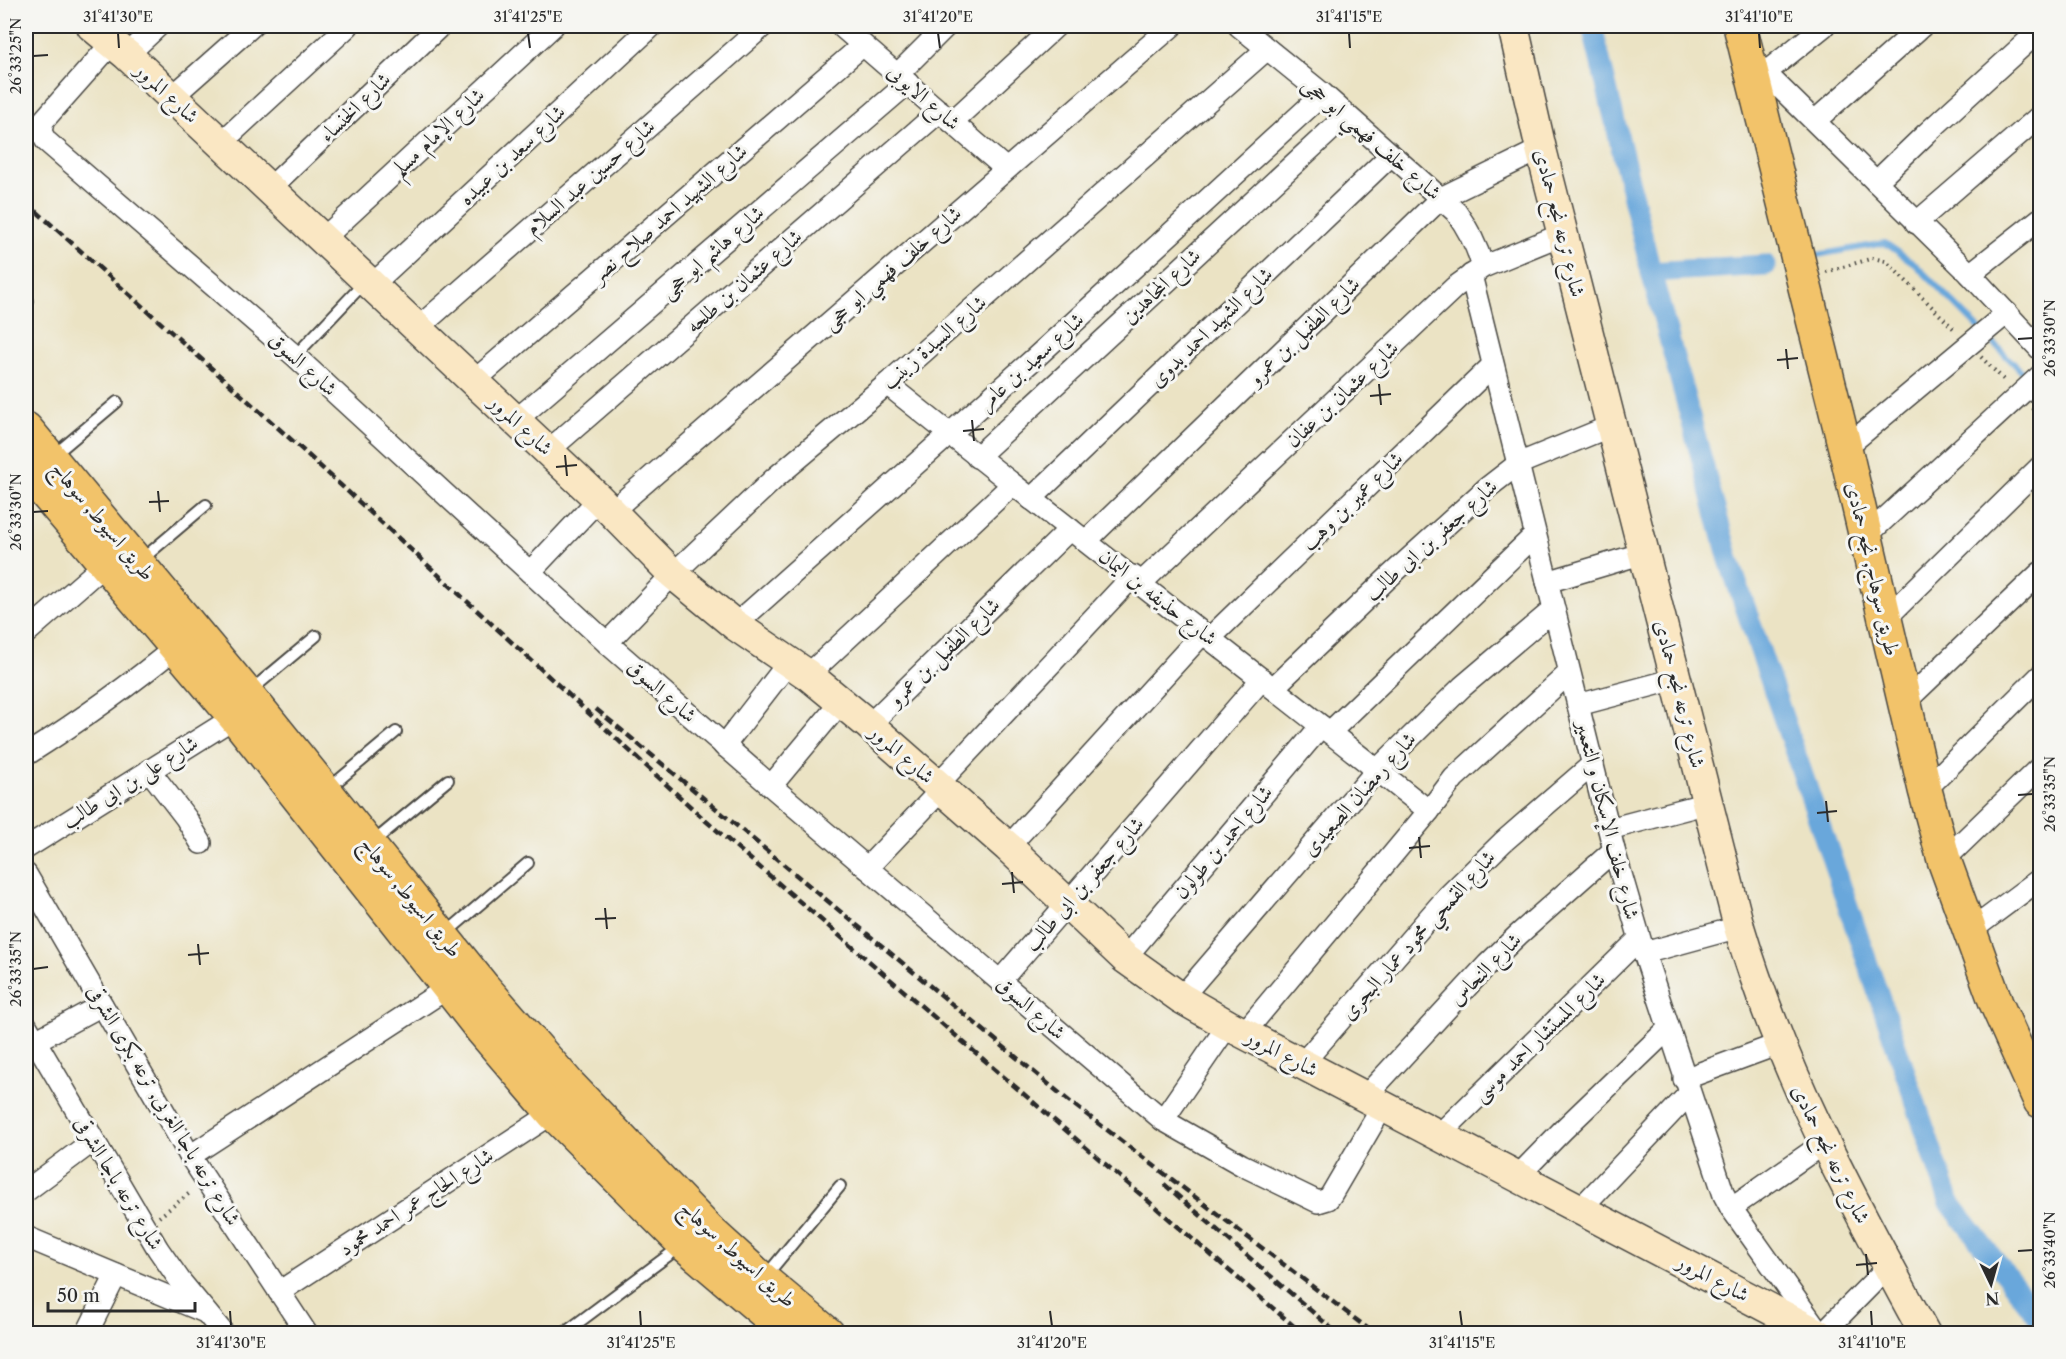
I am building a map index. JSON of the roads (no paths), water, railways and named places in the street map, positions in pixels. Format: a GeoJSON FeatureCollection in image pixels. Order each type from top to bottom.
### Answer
{"type":"FeatureCollection","features":[{"type":"Feature","properties":{"kind":"main road","name":"طريق سوهاج, نجع حمادى"},"geometry":{"type":"LineString","coordinates":[[1751,51],[1802,279],[1845,448],[1925,790],[1944,860],[1996,1003],[2040,1101]]}},
{"type":"Feature","properties":{"kind":"main road","name":"طريق اسيوط, سوهاج"},"geometry":{"type":"LineString","coordinates":[[26,429],[38,464],[105,564],[176,647],[241,705],[326,791],[526,1038],[588,1127],[636,1176],[708,1230],[828,1334]]}},
{"type":"Feature","properties":{"kind":"main road","name":"طريق اسيوط, سوهاج"},"geometry":{"type":"LineString","coordinates":[[38,464],[138,563],[449,987],[553,1113],[588,1127]]}},
{"type":"Feature","properties":{"kind":"main road","name":"طريق اسيوط, سوهاج"},"geometry":{"type":"LineString","coordinates":[[636,1176],[684,1244],[773,1329]]}},
{"type":"Feature","properties":{"kind":"street"},"geometry":{"type":"LineString","coordinates":[[108,36],[158,26]]}},
{"type":"Feature","properties":{"kind":"street"},"geometry":{"type":"LineString","coordinates":[[172,97],[252,26]]}},
{"type":"Feature","properties":{"kind":"street"},"geometry":{"type":"LineString","coordinates":[[220,142],[348,26]]}},
{"type":"Feature","properties":{"kind":"street","name":"شارع الخنساء"},"geometry":{"type":"LineString","coordinates":[[269,189],[440,26]]}},
{"type":"Feature","properties":{"kind":"street","name":"شارع الإمام مسلم"},"geometry":{"type":"LineString","coordinates":[[324,239],[553,26]]}},
{"type":"Feature","properties":{"kind":"street","name":"شارع حسين عبد السلام"},"geometry":{"type":"LineString","coordinates":[[418,328],[762,26]]}},
{"type":"Feature","properties":{"kind":"street","name":"شارع الايوبى"},"geometry":{"type":"LineString","coordinates":[[843,26],[1006,169]]}},
{"type":"Feature","properties":{"kind":"street","name":"شارع هاشم ابو حجى"},"geometry":{"type":"LineString","coordinates":[[516,420],[903,79],[946,26]]}},
{"type":"Feature","properties":{"kind":"street","name":"شارع عثمان بن طلحه"},"geometry":{"type":"LineString","coordinates":[[548,451],[1056,26]]}},
{"type":"Feature","properties":{"kind":"street","name":"شارع خلف فهمي ابو حجى"},"geometry":{"type":"LineString","coordinates":[[1239,26],[1323,94],[1456,212],[1477,247],[1477,271]]}},
{"type":"Feature","properties":{"kind":"street","name":"شارع ترعه نجع حمادى"},"geometry":{"type":"LineString","coordinates":[[1513,26],[1541,149],[1739,927],[1779,1044],[1824,1143],[1925,1334]]}},
{"type":"Feature","properties":{"kind":"street"},"geometry":{"type":"LineString","coordinates":[[1824,26],[1751,51],[1916,223],[1970,274],[2040,349]]}},
{"type":"Feature","properties":{"kind":"street"},"geometry":{"type":"LineString","coordinates":[[1816,120],[1922,26]]}},
{"type":"Feature","properties":{"kind":"street","name":"شارع سعد بن عبيده"},"geometry":{"type":"LineString","coordinates":[[370,282],[641,29]]}},
{"type":"Feature","properties":{"kind":"street","name":"شارع خلف فهمي ابو حجى"},"geometry":{"type":"LineString","coordinates":[[530,572],[606,505],[1006,169],[1158,29]]}},
{"type":"Feature","properties":{"kind":"street"},"geometry":{"type":"LineString","coordinates":[[1876,182],[2040,30]]}},
{"type":"Feature","properties":{"kind":"street","name":"شارع المرور"},"geometry":{"type":"LineString","coordinates":[[108,36],[606,505],[673,574],[735,625],[798,669],[869,725],[1008,848],[1125,958],[1180,998],[1236,1029],[1820,1334]]}},
{"type":"Feature","properties":{"kind":"street","name":"شارع السوق"},"geometry":{"type":"LineString","coordinates":[[108,36],[43,121],[42,137],[295,356],[607,643],[724,746],[1163,1120],[1242,1165],[1318,1202],[1328,1199],[1331,1195],[1374,1101]]}},
{"type":"Feature","properties":{"kind":"street","name":"شارع الشهيد احمد صلاح نصر"},"geometry":{"type":"LineString","coordinates":[[474,381],[863,45]]}},
{"type":"Feature","properties":{"kind":"street","name":"شارع السيدة زينب"},"geometry":{"type":"LineString","coordinates":[[607,643],[673,574],[775,478],[887,384],[1267,49]]}},
{"type":"Feature","properties":{"kind":"street","name":"شارع سعيد بن عامر"},"geometry":{"type":"LineString","coordinates":[[735,625],[1043,351],[1323,94]]}},
{"type":"Feature","properties":{"kind":"street","name":"شارع المجاهدين"},"geometry":{"type":"LineString","coordinates":[[977,457],[1346,116]]}},
{"type":"Feature","properties":{"kind":"street"},"geometry":{"type":"LineString","coordinates":[[1916,223],[2040,116]]}},
{"type":"Feature","properties":{"kind":"street","name":"شارع الطفيل بن عمرو"},"geometry":{"type":"LineString","coordinates":[[869,725],[1078,535],[1441,198],[1541,149]]}},
{"type":"Feature","properties":{"kind":"street","name":"شارع الشهيد احمد بدوى"},"geometry":{"type":"LineString","coordinates":[[1031,499],[1391,155]]}},
{"type":"Feature","properties":{"kind":"street"},"geometry":{"type":"LineString","coordinates":[[1970,274],[2040,219]]}},
{"type":"Feature","properties":{"kind":"street","name":"شارع عثمان بن عفان"},"geometry":{"type":"LineString","coordinates":[[867,868],[939,787],[1137,580],[1447,296],[1477,271],[1563,234]]}},
{"type":"Feature","properties":{"kind":"street","name":"شارع خلف الإسكان و التعمير"},"geometry":{"type":"LineString","coordinates":[[1477,271],[1493,365],[1534,536],[1641,946],[1724,1195],[1820,1334]]}},
{"type":"Feature","properties":{"kind":"street"},"geometry":{"type":"LineString","coordinates":[[1845,448],[2007,313]]}},
{"type":"Feature","properties":{"kind":"street","name":"شارع عمير بن وهب"},"geometry":{"type":"LineString","coordinates":[[1008,848],[1207,635],[1493,365]]}},
{"type":"Feature","properties":{"kind":"street"},"geometry":{"type":"LineString","coordinates":[[1866,536],[2040,376]]}},
{"type":"Feature","properties":{"kind":"street","name":"شارع حذيفه بن اليمان"},"geometry":{"type":"LineString","coordinates":[[887,384],[1012,485],[1137,580],[1429,811]]}},
{"type":"Feature","properties":{"kind":"street","name":"شارع جعفر بن ابى طالب"},"geometry":{"type":"LineString","coordinates":[[1000,981],[1066,904],[1268,683],[1454,516],[1518,464],[1611,426]]}},
{"type":"Feature","properties":{"kind":"street"},"geometry":{"type":"LineString","coordinates":[[1885,619],[2040,467]]}},
{"type":"Feature","properties":{"kind":"street"},"geometry":{"type":"LineString","coordinates":[[724,746],[798,669],[1012,485]]}},
{"type":"Feature","properties":{"kind":"street","name":"شارع احمد بن طولون"},"geometry":{"type":"LineString","coordinates":[[1125,958],[1325,729],[1534,536]]}},
{"type":"Feature","properties":{"kind":"street"},"geometry":{"type":"LineString","coordinates":[[1547,582],[1644,553]]}},
{"type":"Feature","properties":{"kind":"street"},"geometry":{"type":"LineString","coordinates":[[26,633],[105,564]]}},
{"type":"Feature","properties":{"kind":"street"},"geometry":{"type":"LineString","coordinates":[[1904,703],[2040,573]]}},
{"type":"Feature","properties":{"kind":"street","name":"شارع رمضان الصعيدى"},"geometry":{"type":"LineString","coordinates":[[1180,998],[1377,770],[1462,687],[1554,609]]}},
{"type":"Feature","properties":{"kind":"street"},"geometry":{"type":"LineString","coordinates":[[26,755],[103,705],[176,647]]}},
{"type":"Feature","properties":{"kind":"street"},"geometry":{"type":"LineString","coordinates":[[1163,1120],[1236,1029],[1429,811],[1454,778],[1569,673]]}},
{"type":"Feature","properties":{"kind":"street"},"geometry":{"type":"LineString","coordinates":[[1925,790],[2040,676]]}},
{"type":"Feature","properties":{"kind":"street"},"geometry":{"type":"LineString","coordinates":[[1578,705],[1676,679]]}},
{"type":"Feature","properties":{"kind":"street"},"geometry":{"type":"LineString","coordinates":[[771,786],[841,702]]}},
{"type":"Feature","properties":{"kind":"street","name":"شارع على بن ابى طالب"},"geometry":{"type":"LineString","coordinates":[[26,848],[149,770],[241,705]]}},
{"type":"Feature","properties":{"kind":"street","name":"شارع القمحي محمود عمار البحرى"},"geometry":{"type":"LineString","coordinates":[[1302,1064],[1461,882],[1503,842],[1593,764]]}},
{"type":"Feature","properties":{"kind":"street"},"geometry":{"type":"LineString","coordinates":[[1944,860],[2040,766]]}},
{"type":"Feature","properties":{"kind":"street"},"geometry":{"type":"LineString","coordinates":[[149,770],[180,809],[201,843]]}},
{"type":"Feature","properties":{"kind":"street"},"geometry":{"type":"LineString","coordinates":[[1612,840],[1708,803]]}},
{"type":"Feature","properties":{"kind":"street","name":"شارع النحاس"},"geometry":{"type":"LineString","coordinates":[[1374,1101],[1488,964],[1612,840]]}},
{"type":"Feature","properties":{"kind":"street","name":"شارع ترعه باجا الغربى, ترعه بكرى الشرقى"},"geometry":{"type":"LineString","coordinates":[[26,874],[190,1155],[307,1334]]}},
{"type":"Feature","properties":{"kind":"street"},"geometry":{"type":"LineString","coordinates":[[1969,932],[2040,879]]}},
{"type":"Feature","properties":{"kind":"street"},"geometry":{"type":"LineString","coordinates":[[1641,946],[1739,927]]}},
{"type":"Feature","properties":{"kind":"street","name":"شارع المستشار احمد موسى"},"geometry":{"type":"LineString","coordinates":[[1439,1135],[1641,946]]}},
{"type":"Feature","properties":{"kind":"street"},"geometry":{"type":"LineString","coordinates":[[190,1155],[449,987]]}},
{"type":"Feature","properties":{"kind":"street"},"geometry":{"type":"LineString","coordinates":[[28,1038],[102,1005]]}},
{"type":"Feature","properties":{"kind":"street"},"geometry":{"type":"LineString","coordinates":[[1518,1176],[1668,1029]]}},
{"type":"Feature","properties":{"kind":"street","name":"شارع ترعه باجا الشرقى"},"geometry":{"type":"LineString","coordinates":[[28,1038],[93,1141],[144,1228],[181,1282],[224,1334]]}},
{"type":"Feature","properties":{"kind":"street"},"geometry":{"type":"LineString","coordinates":[[1580,1209],[1687,1086],[1779,1044]]}},
{"type":"Feature","properties":{"kind":"street","name":"شارع الحاج عمر احمد محمود"},"geometry":{"type":"LineString","coordinates":[[279,1292],[553,1113]]}},
{"type":"Feature","properties":{"kind":"street"},"geometry":{"type":"LineString","coordinates":[[26,1191],[93,1141]]}},
{"type":"Feature","properties":{"kind":"street"},"geometry":{"type":"LineString","coordinates":[[1731,1208],[1824,1143]]}},
{"type":"Feature","properties":{"kind":"street"},"geometry":{"type":"LineString","coordinates":[[26,1237],[208,1313]]}},
{"type":"Feature","properties":{"kind":"street"},"geometry":{"type":"LineString","coordinates":[[1820,1334],[1888,1267]]}},
{"type":"Feature","properties":{"kind":"street"},"geometry":{"type":"LineString","coordinates":[[88,1331],[116,1275]]}},
{"type":"Feature","properties":{"kind":"lane"},"geometry":{"type":"LineString","coordinates":[[295,356],[370,282]]}},
{"type":"Feature","properties":{"kind":"lane"},"geometry":{"type":"LineString","coordinates":[[38,464],[117,402]]}},
{"type":"Feature","properties":{"kind":"lane"},"geometry":{"type":"LineString","coordinates":[[138,563],[206,506]]}},
{"type":"Feature","properties":{"kind":"lane"},"geometry":{"type":"LineString","coordinates":[[241,705],[316,636]]}},
{"type":"Feature","properties":{"kind":"lane"},"geometry":{"type":"LineString","coordinates":[[326,791],[396,732]]}},
{"type":"Feature","properties":{"kind":"lane"},"geometry":{"type":"LineString","coordinates":[[369,845],[448,780]]}},
{"type":"Feature","properties":{"kind":"lane"},"geometry":{"type":"LineString","coordinates":[[442,936],[528,863]]}},
{"type":"Feature","properties":{"kind":"lane"},"geometry":{"type":"LineString","coordinates":[[762,1279],[840,1186]]}},
{"type":"Feature","properties":{"kind":"lane"},"geometry":{"type":"LineString","coordinates":[[563,1334],[684,1244]]}},
{"type":"Feature","properties":{"kind":"waterway"},"geometry":{"type":"LineString","coordinates":[[1592,26],[1651,272],[1729,560],[1950,1203],[2040,1319]]}},
{"type":"Feature","properties":{"kind":"waterway"},"geometry":{"type":"LineString","coordinates":[[1817,255],[1885,243],[1914,263],[2040,390]]}},
{"type":"Feature","properties":{"kind":"waterway"},"geometry":{"type":"LineString","coordinates":[[1651,272],[1766,265]]}},
{"type":"Feature","properties":{"kind":"railway"},"geometry":{"type":"LineString","coordinates":[[26,202],[295,443],[706,821],[1303,1334]]}},
{"type":"Feature","properties":{"kind":"railway"},"geometry":{"type":"LineString","coordinates":[[596,709],[1069,1101],[1375,1334]]}},
{"type":"Feature","properties":{"kind":"railway"},"geometry":{"type":"LineString","coordinates":[[1164,1184],[1338,1334]]}}]}
